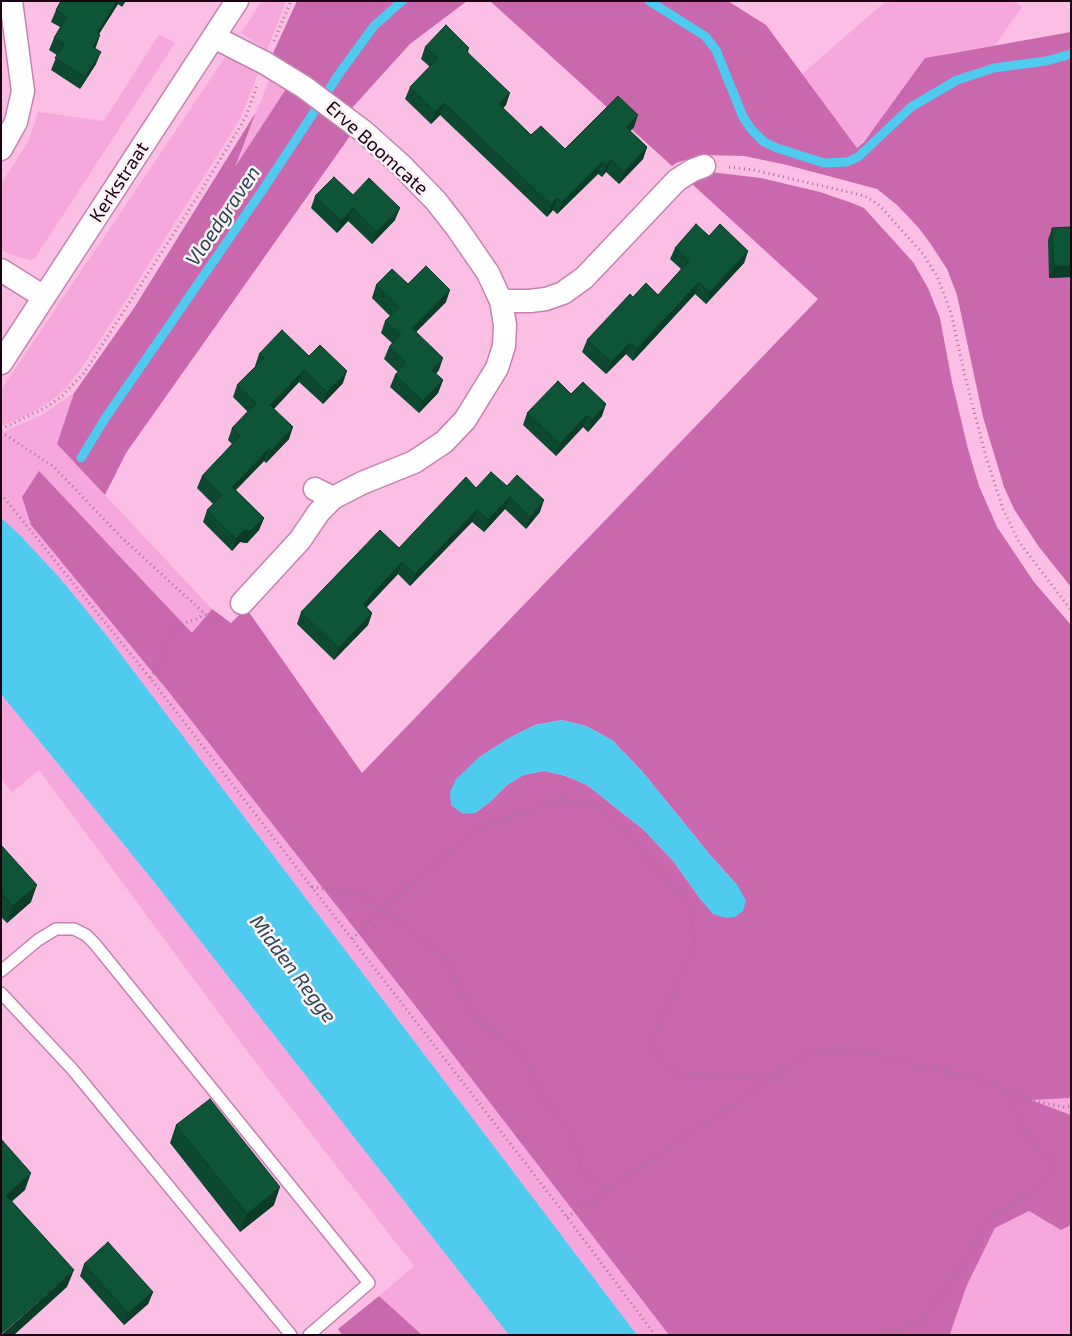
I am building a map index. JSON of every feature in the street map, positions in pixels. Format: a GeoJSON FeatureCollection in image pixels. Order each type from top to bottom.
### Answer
{"type":"FeatureCollection","features":[{"type":"Feature","properties":{"kind":"street"},"geometry":{"type":"LineString","coordinates":[[1,149],[16,122],[23,91],[11,1]]}},
{"type":"Feature","properties":{"kind":"street","name":"Kerkstraat"},"geometry":{"type":"LineString","coordinates":[[1,364],[237,1]]}},
{"type":"Feature","properties":{"kind":"street","name":"Erve Boomcate"},"geometry":{"type":"LineString","coordinates":[[214,37],[265,63],[304,86],[344,116],[401,165],[436,201],[477,256],[488,273],[501,301],[505,325],[504,346],[497,368],[466,420],[444,442],[414,462],[362,483],[324,493],[319,512],[300,540],[242,603]]}},
{"type":"Feature","properties":{"kind":"street"},"geometry":{"type":"LineString","coordinates":[[501,301],[530,302],[563,293],[584,278],[677,180],[693,170],[704,166]]}},
{"type":"Feature","properties":{"kind":"street"},"geometry":{"type":"LineString","coordinates":[[1,270],[44,297]]}},
{"type":"Feature","properties":{"kind":"lane"},"geometry":{"type":"LineString","coordinates":[[1,971],[38,940],[56,930],[74,929],[86,935],[95,944],[369,1283],[309,1335]]}},
{"type":"Feature","properties":{"kind":"lane"},"geometry":{"type":"LineString","coordinates":[[1,993],[73,1070],[292,1335]]}},
{"type":"Feature","properties":{"kind":"path"},"geometry":{"type":"LineString","coordinates":[[242,603],[223,621],[214,621],[120,537],[54,467],[1,431],[46,408],[61,397],[84,373],[240,127],[252,102],[265,63],[291,1]]}},
{"type":"Feature","properties":{"kind":"path"},"geometry":{"type":"LineString","coordinates":[[704,166],[716,165],[754,170],[865,196],[880,206],[918,248],[937,276],[951,313],[986,457],[1003,509],[1019,542],[1071,610]]}},
{"type":"Feature","properties":{"kind":"path"},"geometry":{"type":"LineString","coordinates":[[1,494],[150,678],[567,1217],[655,1335]]}},
{"type":"Feature","properties":{"kind":"path"},"geometry":{"type":"LineString","coordinates":[[150,678],[164,659],[169,635],[172,631],[182,624],[199,618],[204,613]]}},
{"type":"Feature","properties":{"kind":"path"},"geometry":{"type":"LineString","coordinates":[[352,939],[382,910],[476,829],[561,799],[599,806],[638,846],[690,906],[695,943],[650,1044],[667,1070],[719,1077],[772,1078]]}},
{"type":"Feature","properties":{"kind":"path"},"geometry":{"type":"LineString","coordinates":[[312,887],[365,896],[443,955],[476,1020],[522,1054],[542,1096],[572,1133],[582,1169],[608,1189]]}},
{"type":"Feature","properties":{"kind":"path"},"geometry":{"type":"LineString","coordinates":[[567,1217],[807,1054],[831,1049],[847,1049],[982,1080],[1030,1100],[1071,1107]]}},
{"type":"Feature","properties":{"kind":"path"},"geometry":{"type":"LineString","coordinates":[[882,1335],[923,1321],[967,1259],[988,1218],[1030,1193],[1055,1170],[1026,1132],[1015,1114],[1010,1091]]}},
{"type":"Feature","properties":{"kind":"shaded area"},"geometry":{"type":"Polygon","coordinates":[[[262,1],[286,1],[267,50],[241,33],[262,1]]]}},
{"type":"Feature","properties":{"kind":"shaded area"},"geometry":{"type":"Polygon","coordinates":[[[297,1],[467,1],[410,44],[352,108],[273,53],[297,1]]]}},
{"type":"Feature","properties":{"kind":"shaded area"},"geometry":{"type":"Polygon","coordinates":[[[490,1],[728,1],[766,25],[857,148],[864,142],[925,58],[1071,32],[1071,587],[1039,547],[1014,509],[1004,487],[983,417],[957,295],[947,269],[918,227],[897,205],[877,189],[787,165],[744,156],[701,155],[672,166],[490,1]]]}},
{"type":"Feature","properties":{"kind":"shaded area"},"geometry":{"type":"Polygon","coordinates":[[[886,1],[1015,1],[1022,7],[995,45],[943,54],[857,148],[802,74],[886,1]]]}},
{"type":"Feature","properties":{"kind":"shaded area"},"geometry":{"type":"Polygon","coordinates":[[[159,34],[175,43],[35,258],[31,260],[18,257],[1,250],[1,184],[29,140],[38,112],[104,121],[159,34]]]}},
{"type":"Feature","properties":{"kind":"shaded area"},"geometry":{"type":"Polygon","coordinates":[[[228,53],[259,71],[240,119],[80,370],[64,390],[48,403],[28,415],[1,426],[1,390],[228,53]]]}},
{"type":"Feature","properties":{"kind":"shaded area"},"geometry":{"type":"Polygon","coordinates":[[[270,78],[286,89],[234,170],[241,150],[270,78]]]}},
{"type":"Feature","properties":{"kind":"shaded area"},"geometry":{"type":"Polygon","coordinates":[[[286,89],[350,136],[126,453],[105,495],[57,444],[74,393],[134,308],[256,112],[235,167],[286,89]]]}},
{"type":"Feature","properties":{"kind":"shaded area"},"geometry":{"type":"Polygon","coordinates":[[[710,172],[761,178],[820,192],[852,203],[864,208],[913,262],[928,288],[940,318],[952,382],[979,486],[997,527],[1034,582],[1071,625],[1071,1098],[1031,1100],[1071,1115],[1071,1225],[1061,1230],[1029,1211],[995,1228],[967,1285],[950,1334],[947,1335],[669,1335],[420,1012],[168,691],[31,525],[22,497],[39,471],[192,633],[212,609],[231,623],[246,608],[362,773],[818,299],[692,184],[710,172]],[[562,720],[535,725],[509,738],[478,758],[475,813],[490,802],[507,785],[523,775],[544,771],[566,776],[587,785],[644,830],[674,862],[701,900],[738,886],[641,770],[612,740],[586,726],[562,720]]]}},
{"type":"Feature","properties":{"kind":"shaded area"},"geometry":{"type":"Polygon","coordinates":[[[74,393],[57,444],[212,609],[192,634],[39,472],[31,525],[168,691],[420,1012],[669,1335],[637,1335],[104,632],[59,577],[18,533],[1,518],[1,433],[42,415],[74,393]]]}},
{"type":"Feature","properties":{"kind":"shaded area"},"geometry":{"type":"Polygon","coordinates":[[[1,694],[151,878],[509,1335],[422,1335],[379,1296],[414,1266],[250,1055],[39,770],[12,792],[1,779],[1,694]]]}},
{"type":"Feature","properties":{"kind":"shaded area"},"geometry":{"type":"Polygon","coordinates":[[[1071,1098],[1071,1115],[1030,1100],[1057,1099],[1071,1098]]]}},
{"type":"Feature","properties":{"kind":"shaded area"},"geometry":{"type":"Polygon","coordinates":[[[1029,1211],[1061,1230],[1071,1225],[1071,1335],[948,1335],[950,1334],[967,1285],[995,1228],[1029,1211]]]}},
{"type":"Feature","properties":{"kind":"shaded area"},"geometry":{"type":"Polygon","coordinates":[[[379,1296],[422,1335],[342,1335],[338,1329],[379,1296]]]}},
{"type":"Feature","properties":{"kind":"water","name":"Midden Regge"},"geometry":{"type":"Polygon","coordinates":[[[1,518],[18,533],[59,577],[104,632],[637,1335],[509,1335],[151,878],[1,694],[1,518]]]}},
{"type":"Feature","properties":{"kind":"water"},"geometry":{"type":"Polygon","coordinates":[[[562,720],[586,726],[612,740],[641,770],[738,886],[746,901],[743,911],[735,917],[726,918],[713,914],[674,862],[644,830],[587,785],[566,776],[544,771],[523,775],[507,785],[490,802],[475,813],[463,814],[451,805],[450,792],[456,779],[478,758],[509,738],[535,725],[562,720]]]}},
{"type":"Feature","properties":{"kind":"building"},"geometry":{"type":"Polygon","coordinates":[[[61,1],[117,1],[97,33],[100,35],[93,47],[101,52],[85,77],[55,58],[64,44],[54,38],[67,17],[56,10],[61,1]]]}},
{"type":"Feature","properties":{"kind":"building"},"geometry":{"type":"Polygon","coordinates":[[[446,25],[469,48],[466,51],[510,93],[499,104],[531,135],[541,126],[565,149],[618,96],[638,115],[626,127],[647,147],[624,172],[611,160],[606,165],[602,162],[562,202],[557,198],[551,205],[444,103],[435,112],[410,87],[438,58],[425,47],[446,25]]]}},
{"type":"Feature","properties":{"kind":"building"},"geometry":{"type":"Polygon","coordinates":[[[334,177],[353,195],[369,178],[400,208],[377,232],[353,208],[341,221],[315,196],[334,177]]]}},
{"type":"Feature","properties":{"kind":"building"},"geometry":{"type":"Polygon","coordinates":[[[696,224],[709,236],[720,224],[748,251],[710,292],[699,282],[637,349],[630,343],[611,362],[587,340],[630,294],[633,297],[646,283],[658,295],[689,261],[675,248],[696,224]]]}},
{"type":"Feature","properties":{"kind":"building"},"geometry":{"type":"Polygon","coordinates":[[[1071,227],[1071,266],[1054,266],[1052,228],[1071,227]]]}},
{"type":"Feature","properties":{"kind":"building"},"geometry":{"type":"Polygon","coordinates":[[[426,266],[450,290],[412,328],[443,358],[432,370],[443,380],[423,401],[395,375],[406,363],[389,347],[401,334],[385,321],[399,307],[376,285],[392,269],[408,284],[426,266]]]}},
{"type":"Feature","properties":{"kind":"building"},"geometry":{"type":"Polygon","coordinates":[[[282,330],[309,356],[320,345],[347,371],[327,392],[304,370],[270,405],[293,427],[271,451],[269,449],[232,487],[264,518],[251,531],[244,530],[236,539],[207,510],[222,495],[202,476],[240,436],[232,428],[256,403],[237,385],[264,358],[259,354],[282,330]]]}},
{"type":"Feature","properties":{"kind":"building"},"geometry":{"type":"Polygon","coordinates":[[[558,381],[571,394],[583,382],[606,404],[592,420],[587,415],[560,444],[527,413],[558,381]]]}},
{"type":"Feature","properties":{"kind":"building"},"geometry":{"type":"Polygon","coordinates":[[[491,472],[507,486],[517,475],[544,500],[530,517],[510,497],[488,520],[477,510],[415,574],[402,562],[363,604],[372,613],[339,648],[301,612],[380,530],[399,548],[466,477],[476,488],[491,472]]]}},
{"type":"Feature","properties":{"kind":"building"},"geometry":{"type":"Polygon","coordinates":[[[1,845],[37,885],[13,906],[1,893],[1,845]]]}},
{"type":"Feature","properties":{"kind":"building"},"geometry":{"type":"Polygon","coordinates":[[[210,1099],[280,1187],[247,1214],[176,1125],[210,1099]]]}},
{"type":"Feature","properties":{"kind":"building"},"geometry":{"type":"Polygon","coordinates":[[[1,1139],[31,1173],[6,1195],[74,1270],[1,1334],[1,1139]]]}},
{"type":"Feature","properties":{"kind":"building"},"geometry":{"type":"Polygon","coordinates":[[[108,1242],[153,1292],[128,1313],[84,1264],[108,1242]]]}},
{"type":"Feature","properties":{"kind":"waterway","name":"Vloedgraven"},"geometry":{"type":"LineString","coordinates":[[81,458],[106,417],[262,191],[341,71],[374,26],[402,1]]}},
{"type":"Feature","properties":{"kind":"waterway","name":"Vloedgraven"},"geometry":{"type":"LineString","coordinates":[[649,1],[705,36],[716,50],[743,117],[751,129],[764,142],[824,163],[847,162],[858,157],[911,107],[957,80],[994,68],[1046,61],[1071,54]]}}]}
